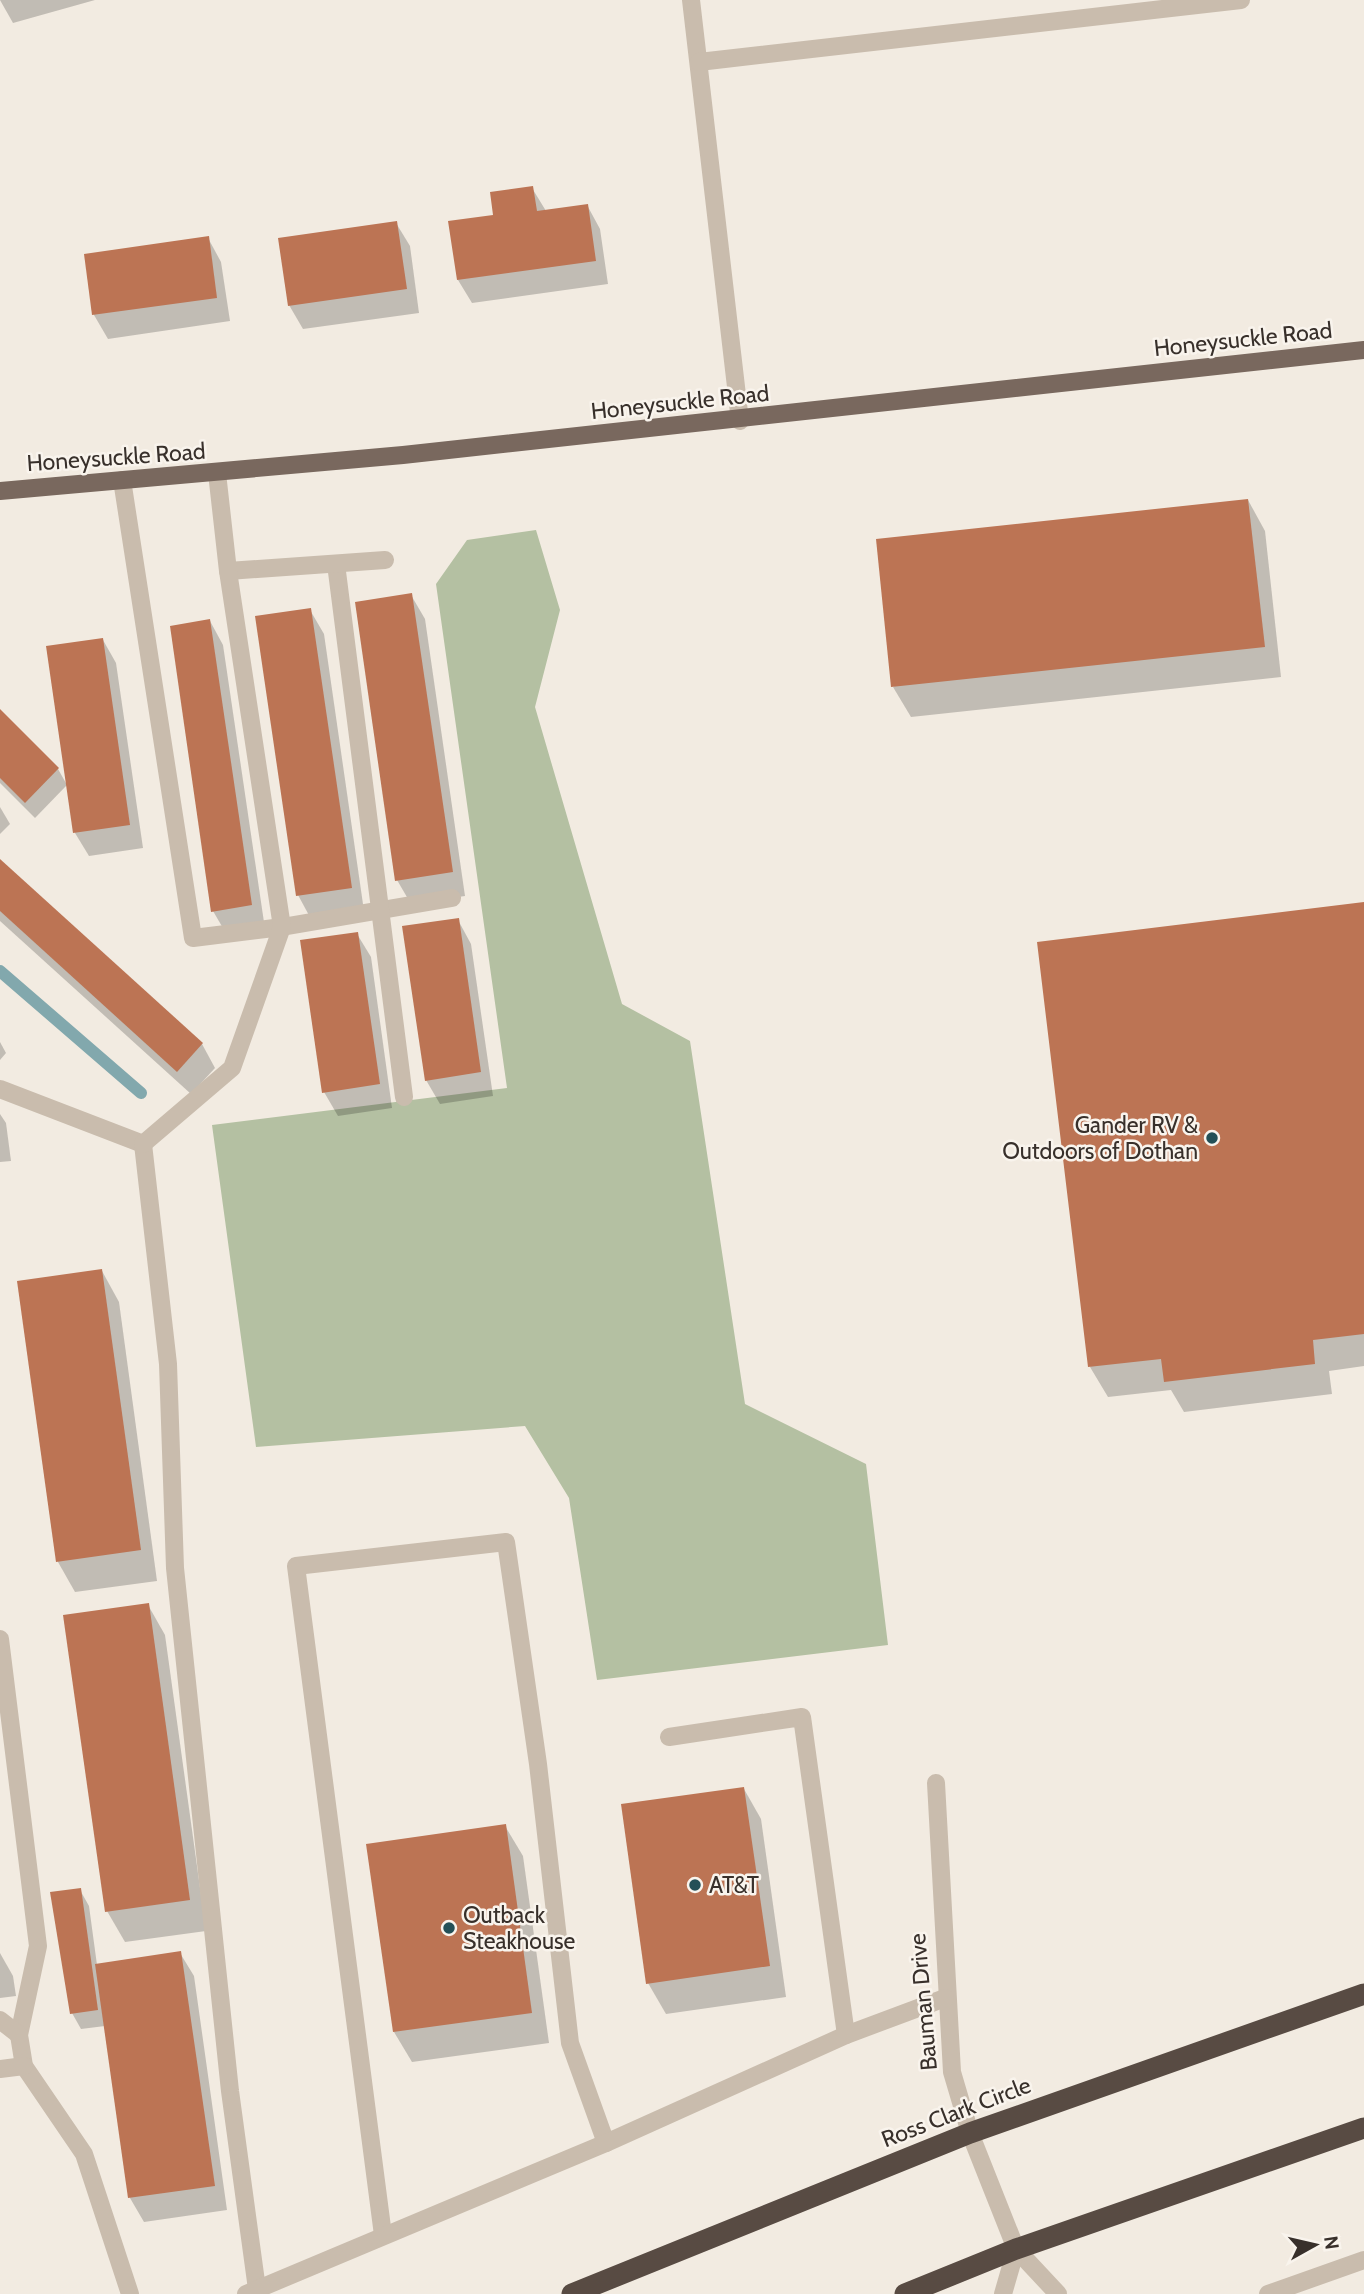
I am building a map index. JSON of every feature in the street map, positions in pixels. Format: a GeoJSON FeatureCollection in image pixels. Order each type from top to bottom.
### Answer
{"type":"FeatureCollection","features":[{"type":"Feature","properties":{"kind":"highway","name":"Ross Clark Circle"},"geometry":{"type":"LineString","coordinates":[[572,2294],[970,2133],[1364,1994]]}},
{"type":"Feature","properties":{"kind":"highway"},"geometry":{"type":"LineString","coordinates":[[905,2294],[1016,2249],[1364,2128]]}},
{"type":"Feature","properties":{"kind":"main road","name":"Honeysuckle Road"},"geometry":{"type":"LineString","coordinates":[[0,491],[217,473],[740,421],[1364,350]]}},
{"type":"Feature","properties":{"kind":"street"},"geometry":{"type":"LineString","coordinates":[[691,0],[740,421]]}},
{"type":"Feature","properties":{"kind":"street"},"geometry":{"type":"LineString","coordinates":[[699,62],[1241,0]]}},
{"type":"Feature","properties":{"kind":"street"},"geometry":{"type":"LineString","coordinates":[[142,1144],[232,1068],[282,927],[228,571],[217,473]]}},
{"type":"Feature","properties":{"kind":"street"},"geometry":{"type":"LineString","coordinates":[[122,480],[193,938],[282,927],[452,898]]}},
{"type":"Feature","properties":{"kind":"street"},"geometry":{"type":"LineString","coordinates":[[228,571],[385,561]]}},
{"type":"Feature","properties":{"kind":"street"},"geometry":{"type":"LineString","coordinates":[[336,564],[404,1097]]}},
{"type":"Feature","properties":{"kind":"street"},"geometry":{"type":"LineString","coordinates":[[0,1089],[142,1144]]}},
{"type":"Feature","properties":{"kind":"street"},"geometry":{"type":"LineString","coordinates":[[142,1144],[168,1364],[175,1568],[251,2292],[606,2143],[846,2035],[945,1998]]}},
{"type":"Feature","properties":{"kind":"street"},"geometry":{"type":"LineString","coordinates":[[383,2235],[296,1566],[506,1542],[538,1764],[570,2043],[606,2143]]}},
{"type":"Feature","properties":{"kind":"street"},"geometry":{"type":"LineString","coordinates":[[0,1639],[38,1946],[19,2035],[24,2066],[84,2154],[130,2294]]}},
{"type":"Feature","properties":{"kind":"street"},"geometry":{"type":"LineString","coordinates":[[669,1737],[803,1717],[846,2035]]}},
{"type":"Feature","properties":{"kind":"street","name":"Bauman Drive"},"geometry":{"type":"LineString","coordinates":[[936,1783],[945,1998],[952,2071],[970,2133],[1016,2249],[1058,2294]]}},
{"type":"Feature","properties":{"kind":"street"},"geometry":{"type":"LineString","coordinates":[[0,2020],[19,2035]]}},
{"type":"Feature","properties":{"kind":"street"},"geometry":{"type":"LineString","coordinates":[[0,2069],[24,2066]]}},
{"type":"Feature","properties":{"kind":"street"},"geometry":{"type":"LineString","coordinates":[[1003,2294],[1016,2249]]}},
{"type":"Feature","properties":{"kind":"street"},"geometry":{"type":"LineString","coordinates":[[1268,2294],[1364,2260]]}},
{"type":"Feature","properties":{"kind":"green space"},"geometry":{"type":"Polygon","coordinates":[[[536,530],[560,610],[535,707],[622,1004],[690,1041],[745,1404],[866,1464],[888,1645],[597,1680],[569,1498],[525,1426],[256,1447],[212,1125],[507,1088],[436,584],[467,540],[536,530]]]}},
{"type":"Feature","properties":{"kind":"building"},"geometry":{"type":"Polygon","coordinates":[[[533,186],[537,211],[588,204],[596,261],[457,280],[448,221],[493,215],[490,192],[533,186]]]}},
{"type":"Feature","properties":{"kind":"building"},"geometry":{"type":"Polygon","coordinates":[[[397,221],[407,289],[288,306],[278,238],[397,221]]]}},
{"type":"Feature","properties":{"kind":"building"},"geometry":{"type":"Polygon","coordinates":[[[209,236],[217,298],[92,315],[84,254],[209,236]]]}},
{"type":"Feature","properties":{"kind":"building"},"geometry":{"type":"Polygon","coordinates":[[[1248,499],[1265,647],[891,687],[876,539],[1248,499]]]}},
{"type":"Feature","properties":{"kind":"building"},"geometry":{"type":"Polygon","coordinates":[[[412,593],[453,872],[395,881],[355,602],[412,593]]]}},
{"type":"Feature","properties":{"kind":"building"},"geometry":{"type":"Polygon","coordinates":[[[311,608],[352,888],[296,896],[255,616],[311,608]]]}},
{"type":"Feature","properties":{"kind":"building"},"geometry":{"type":"Polygon","coordinates":[[[210,619],[252,905],[211,912],[170,626],[210,619]]]}},
{"type":"Feature","properties":{"kind":"building"},"geometry":{"type":"Polygon","coordinates":[[[103,638],[130,825],[73,833],[46,646],[103,638]]]}},
{"type":"Feature","properties":{"kind":"building"},"geometry":{"type":"Polygon","coordinates":[[[0,709],[59,768],[25,803],[0,778],[0,709]]]}},
{"type":"Feature","properties":{"kind":"building"},"geometry":{"type":"Polygon","coordinates":[[[0,859],[203,1043],[177,1072],[0,911],[0,859]]]}},
{"type":"Feature","properties":{"kind":"building","name":"Gander RV & Outdoors of Dothan"},"geometry":{"type":"Polygon","coordinates":[[[1364,902],[1364,1334],[1313,1340],[1315,1364],[1164,1382],[1161,1359],[1088,1367],[1037,942],[1364,902]]]}},
{"type":"Feature","properties":{"kind":"building"},"geometry":{"type":"Polygon","coordinates":[[[459,918],[481,1072],[425,1081],[402,926],[459,918]]]}},
{"type":"Feature","properties":{"kind":"building"},"geometry":{"type":"Polygon","coordinates":[[[358,932],[380,1084],[322,1093],[300,940],[358,932]]]}},
{"type":"Feature","properties":{"kind":"building"},"geometry":{"type":"Polygon","coordinates":[[[102,1269],[141,1550],[56,1562],[17,1281],[102,1269]]]}},
{"type":"Feature","properties":{"kind":"building"},"geometry":{"type":"Polygon","coordinates":[[[149,1603],[190,1900],[105,1912],[63,1615],[149,1603]]]}},
{"type":"Feature","properties":{"kind":"building","name":"AT&T"},"geometry":{"type":"Polygon","coordinates":[[[744,1787],[770,1966],[646,1984],[621,1804],[744,1787]]]}},
{"type":"Feature","properties":{"kind":"building","name":"Outback Steakhouse"},"geometry":{"type":"Polygon","coordinates":[[[506,1824],[532,2013],[393,2032],[366,1844],[506,1824]]]}},
{"type":"Feature","properties":{"kind":"building"},"geometry":{"type":"Polygon","coordinates":[[[81,1888],[98,2010],[70,2014],[50,1892],[81,1888]]]}},
{"type":"Feature","properties":{"kind":"building"},"geometry":{"type":"Polygon","coordinates":[[[181,1951],[215,2186],[128,2198],[95,1964],[181,1951]]]}},
{"type":"Feature","properties":{"kind":"waterway"},"geometry":{"type":"LineString","coordinates":[[0,971],[141,1093]]}},
{"type":"Feature","properties":{"kind":"place","name":"Gander RV & Outdoors of Dothan"},"geometry":{"type":"Point","coordinates":[1212,1138]}},
{"type":"Feature","properties":{"kind":"place","name":"AT&T"},"geometry":{"type":"Point","coordinates":[695,1885]}},
{"type":"Feature","properties":{"kind":"place","name":"Outback Steakhouse"},"geometry":{"type":"Point","coordinates":[449,1928]}}]}
